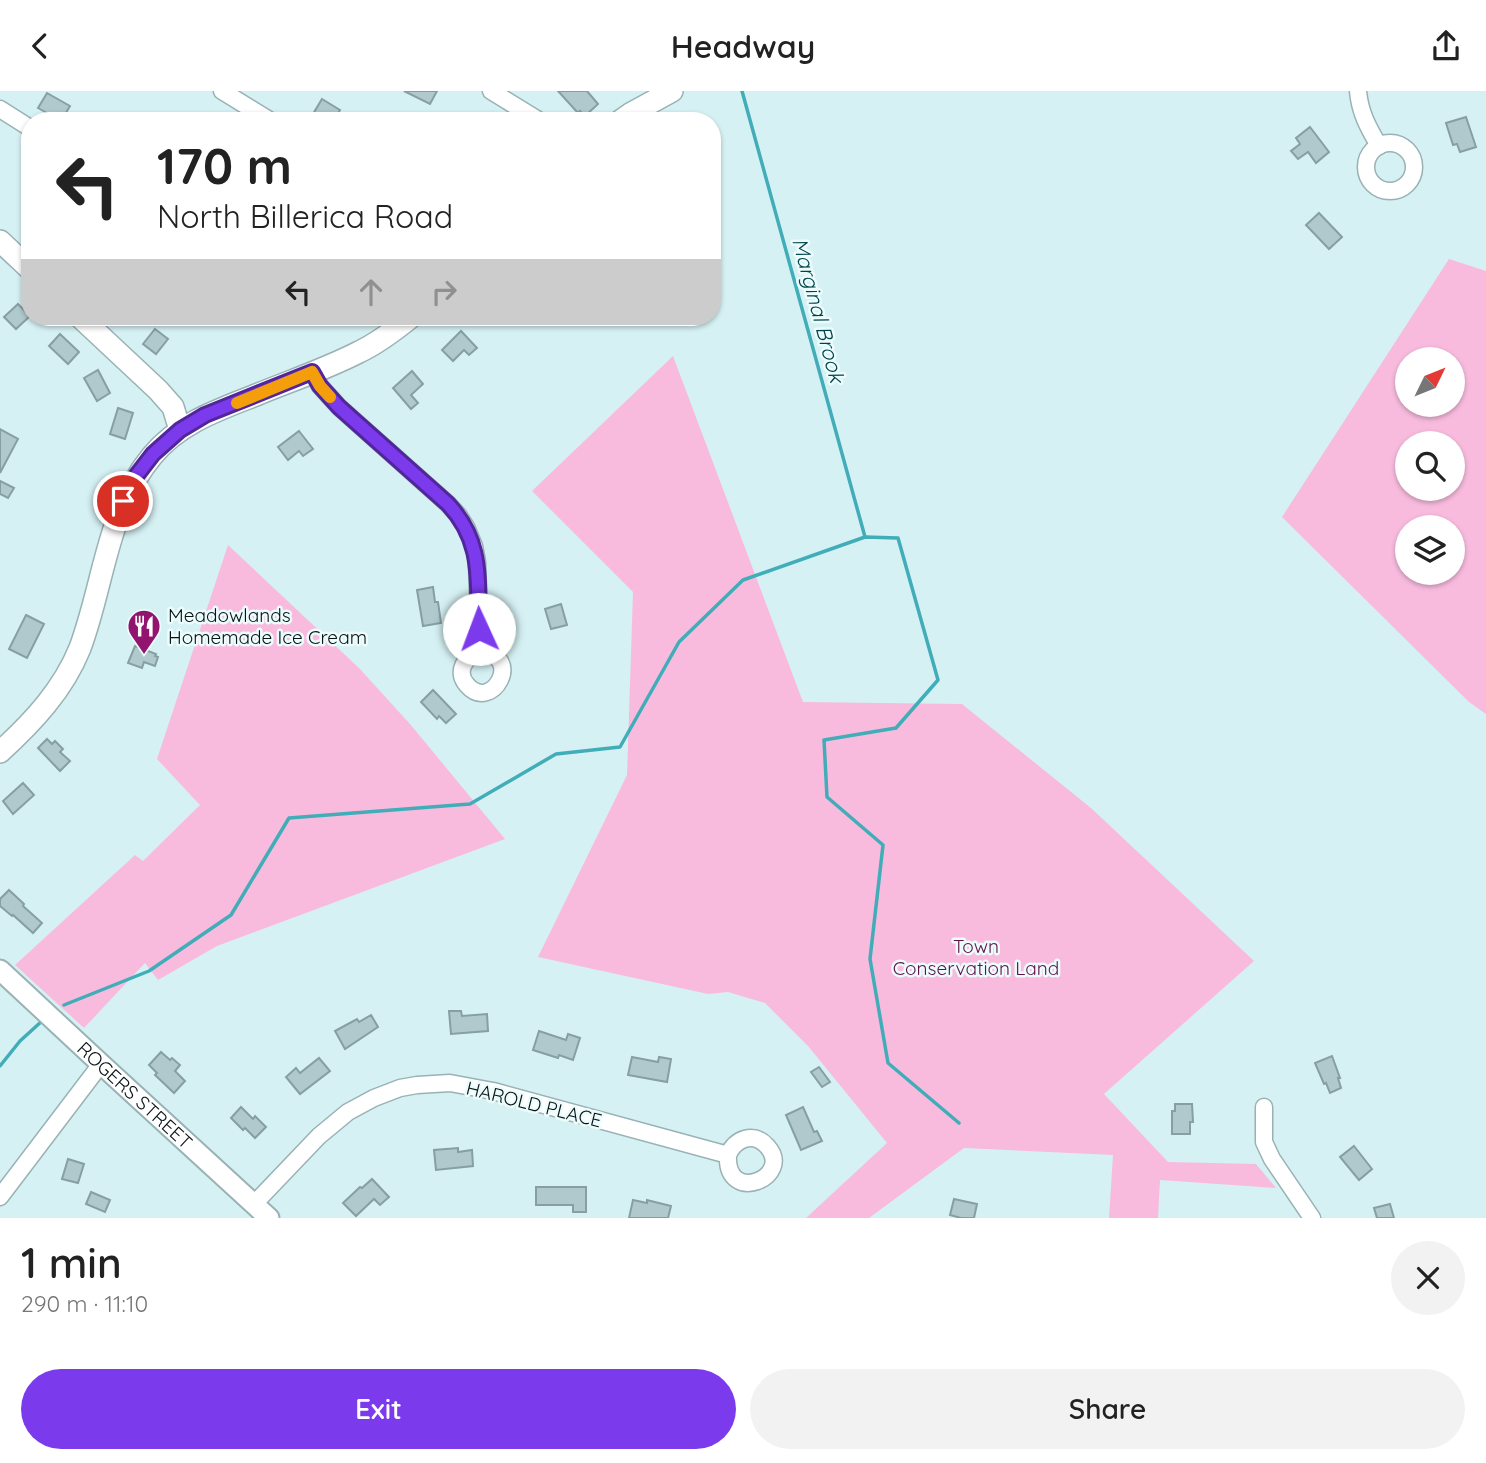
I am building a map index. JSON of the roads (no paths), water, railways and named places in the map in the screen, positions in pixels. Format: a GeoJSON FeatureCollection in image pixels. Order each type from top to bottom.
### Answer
{"type":"FeatureCollection","features":[{"type":"Feature","properties":{"kind":"main road"},"geometry":{"type":"LineString","coordinates":[[634,112],[672,91]]}},
{"type":"Feature","properties":{"kind":"main road"},"geometry":{"type":"LineString","coordinates":[[0,241],[21,261]]}},
{"type":"Feature","properties":{"kind":"main road"},"geometry":{"type":"LineString","coordinates":[[90,326],[173,407],[180,430]]}},
{"type":"Feature","properties":{"kind":"main road"},"geometry":{"type":"LineString","coordinates":[[0,752],[51,700],[66,678],[80,647],[123,501],[136,476],[153,454],[180,430],[205,415],[359,352],[400,326]]}},
{"type":"Feature","properties":{"kind":"street"},"geometry":{"type":"LineString","coordinates":[[222,91],[256,112]]}},
{"type":"Feature","properties":{"kind":"street"},"geometry":{"type":"LineString","coordinates":[[491,91],[525,112]]}},
{"type":"Feature","properties":{"kind":"street"},"geometry":{"type":"LineString","coordinates":[[1358,91],[1366,124],[1379,146]]}},
{"type":"Feature","properties":{"kind":"street"},"geometry":{"type":"LineString","coordinates":[[0,109],[21,122]]}},
{"type":"Feature","properties":{"kind":"street"},"geometry":{"type":"LineString","coordinates":[[312,372],[320,386],[339,407],[448,504],[466,527],[477,562],[480,652]]}},
{"type":"Feature","properties":{"kind":"street","name":"ROGERS STREET"},"geometry":{"type":"LineString","coordinates":[[0,969],[270,1218]]}},
{"type":"Feature","properties":{"kind":"street"},"geometry":{"type":"LineString","coordinates":[[0,1197],[101,1065]]}},
{"type":"Feature","properties":{"kind":"street","name":"HAROLD PLACE"},"geometry":{"type":"LineString","coordinates":[[254,1205],[319,1136],[348,1112],[400,1088],[416,1086],[450,1083],[493,1091],[728,1155]]}},
{"type":"Feature","properties":{"kind":"street"},"geometry":{"type":"LineString","coordinates":[[1264,1107],[1264,1142],[1272,1159],[1312,1218]]}},
{"type":"Feature","properties":{"kind":"waterway","name":"Marginal Brook"},"geometry":{"type":"LineString","coordinates":[[742,91],[865,537]]}},
{"type":"Feature","properties":{"kind":"waterway"},"geometry":{"type":"LineString","coordinates":[[64,1005],[149,971],[231,915],[289,818],[470,804],[556,754],[620,747],[679,642],[743,580],[865,537],[898,538],[938,680],[896,728],[824,740],[827,797],[883,845],[870,959],[888,1063],[959,1123]]}},
{"type":"Feature","properties":{"kind":"waterway"},"geometry":{"type":"LineString","coordinates":[[0,1066],[20,1041],[42,1021]]}},
{"type":"Feature","properties":{"kind":"place","name":"Meadowlands Homemade Ice Cream"},"geometry":{"type":"Point","coordinates":[144,656]}},
{"type":"Feature","properties":{"kind":"park label","name":"Town Conservation Land"},"geometry":{"type":"Point","coordinates":[976,957]}}]}
